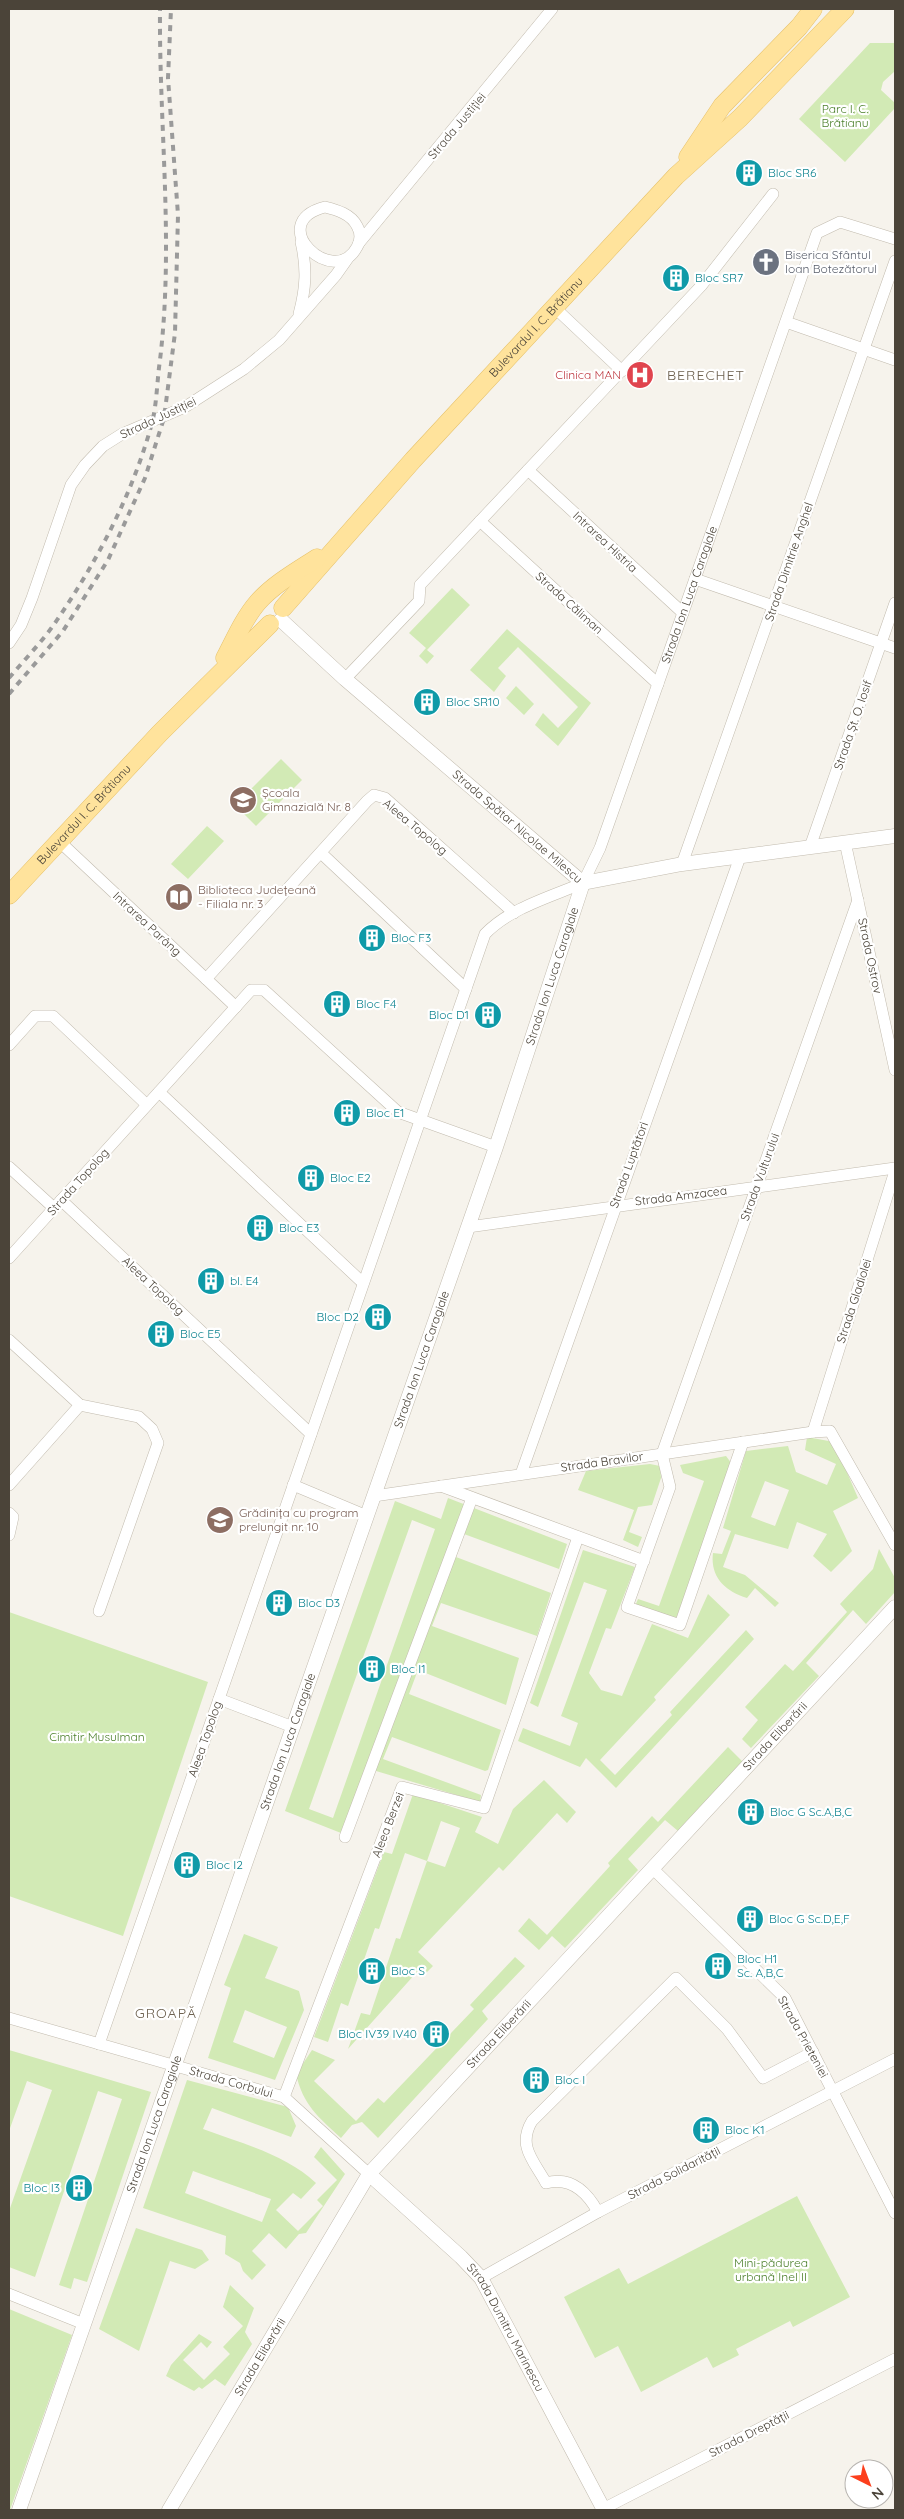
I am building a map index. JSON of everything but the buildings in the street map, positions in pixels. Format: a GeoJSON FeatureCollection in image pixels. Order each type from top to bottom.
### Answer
{"type":"FeatureCollection","features":[{"type":"Feature","properties":{"kind":"main road","name":"Bulevardul I. C. Brătianu"},"geometry":{"type":"LineString","coordinates":[[676,176],[722,106],[799,27],[813,9]]}},
{"type":"Feature","properties":{"kind":"main road","name":"Bulevardul I. C. Brătianu"},"geometry":{"type":"LineString","coordinates":[[9,895],[274,614],[676,176],[740,118],[845,9]]}},
{"type":"Feature","properties":{"kind":"main road","name":"Bulevardul I. C. Brătianu"},"geometry":{"type":"LineString","coordinates":[[160,733],[225,658],[274,614],[317,558],[397,478]]}},
{"type":"Feature","properties":{"kind":"main road"},"geometry":{"type":"LineString","coordinates":[[225,658],[245,620],[259,601],[274,587],[317,558]]}},
{"type":"Feature","properties":{"kind":"street","name":"Strada Justiției"},"geometry":{"type":"LineString","coordinates":[[359,242],[552,9]]}},
{"type":"Feature","properties":{"kind":"street"},"geometry":{"type":"LineString","coordinates":[[345,679],[418,601],[420,585],[701,286],[773,194]]}},
{"type":"Feature","properties":{"kind":"street"},"geometry":{"type":"LineString","coordinates":[[299,316],[306,289],[307,272],[300,238],[300,231],[308,216],[315,210],[325,207],[342,213],[356,223],[360,232],[359,242],[348,258],[340,261],[322,258],[309,250],[300,238]]}},
{"type":"Feature","properties":{"kind":"street","name":"Strada Ion Luca Caragiale"},"geometry":{"type":"LineString","coordinates":[[19,2510],[496,1147],[583,884],[600,848],[817,233],[840,222],[895,239]]}},
{"type":"Feature","properties":{"kind":"street","name":"Strada Justiției"},"geometry":{"type":"LineString","coordinates":[[9,643],[21,625],[32,598],[71,486],[85,465],[103,446],[122,434],[185,407],[244,369],[279,340],[336,276],[348,258]]}},
{"type":"Feature","properties":{"kind":"street","name":"Strada Dimitrie Anghel"},"geometry":{"type":"LineString","coordinates":[[682,864],[895,261]]}},
{"type":"Feature","properties":{"kind":"street"},"geometry":{"type":"LineString","coordinates":[[554,307],[622,371]]}},
{"type":"Feature","properties":{"kind":"street"},"geometry":{"type":"LineString","coordinates":[[786,322],[895,360]]}},
{"type":"Feature","properties":{"kind":"street","name":"Intrarea Histria"},"geometry":{"type":"LineString","coordinates":[[528,470],[683,614]]}},
{"type":"Feature","properties":{"kind":"street","name":"Strada Căliman"},"geometry":{"type":"LineString","coordinates":[[480,521],[658,684]]}},
{"type":"Feature","properties":{"kind":"street"},"geometry":{"type":"LineString","coordinates":[[695,579],[895,648]]}},
{"type":"Feature","properties":{"kind":"street","name":"Strada Șt. O. Iosif"},"geometry":{"type":"LineString","coordinates":[[810,847],[895,602]]}},
{"type":"Feature","properties":{"kind":"street","name":"Strada Spătar Nicolae Milescu"},"geometry":{"type":"LineString","coordinates":[[274,614],[345,679],[583,884],[682,864],[895,836]]}},
{"type":"Feature","properties":{"kind":"street","name":"Aleea Topolog"},"geometry":{"type":"LineString","coordinates":[[206,980],[367,801],[374,796],[385,798],[514,912]]}},
{"type":"Feature","properties":{"kind":"street","name":"Intrarea Parâng"},"geometry":{"type":"LineString","coordinates":[[59,842],[236,1007]]}},
{"type":"Feature","properties":{"kind":"street","name":"Strada Ostrov"},"geometry":{"type":"LineString","coordinates":[[845,842],[895,1070]]}},
{"type":"Feature","properties":{"kind":"street"},"geometry":{"type":"LineString","coordinates":[[321,853],[466,989]]}},
{"type":"Feature","properties":{"kind":"street","name":"Strada Luptători"},"geometry":{"type":"LineString","coordinates":[[521,1474],[740,856]]}},
{"type":"Feature","properties":{"kind":"street","name":"Aleea Topolog"},"geometry":{"type":"LineString","coordinates":[[98,2044],[485,934],[497,922],[514,912],[583,884]]}},
{"type":"Feature","properties":{"kind":"street","name":"Strada Vulturului"},"geometry":{"type":"LineString","coordinates":[[662,1454],[858,900]]}},
{"type":"Feature","properties":{"kind":"street","name":"Strada Topolog"},"geometry":{"type":"LineString","coordinates":[[9,1258],[251,990],[264,990],[398,1112],[421,1119]]}},
{"type":"Feature","properties":{"kind":"street"},"geometry":{"type":"LineString","coordinates":[[9,1045],[35,1016],[53,1016],[147,1105]]}},
{"type":"Feature","properties":{"kind":"street"},"geometry":{"type":"LineString","coordinates":[[159,1092],[364,1284]]}},
{"type":"Feature","properties":{"kind":"street"},"geometry":{"type":"LineString","coordinates":[[421,1119],[496,1147]]}},
{"type":"Feature","properties":{"kind":"street","name":"Aleea Topolog"},"geometry":{"type":"LineString","coordinates":[[9,1167],[58,1204],[311,1434]]}},
{"type":"Feature","properties":{"kind":"street","name":"Strada Amzacea"},"geometry":{"type":"LineString","coordinates":[[468,1227],[615,1205],[895,1169]]}},
{"type":"Feature","properties":{"kind":"street","name":"Strada Gladiolei"},"geometry":{"type":"LineString","coordinates":[[812,1432],[895,1169]]}},
{"type":"Feature","properties":{"kind":"street"},"geometry":{"type":"LineString","coordinates":[[9,1340],[80,1405],[139,1416],[152,1429],[158,1443],[98,1611]]}},
{"type":"Feature","properties":{"kind":"street"},"geometry":{"type":"LineString","coordinates":[[9,1485],[80,1405]]}},
{"type":"Feature","properties":{"kind":"street","name":"Strada Bravilor"},"geometry":{"type":"LineString","coordinates":[[374,1496],[812,1432],[830,1431],[895,1545]]}},
{"type":"Feature","properties":{"kind":"street"},"geometry":{"type":"LineString","coordinates":[[662,1454],[670,1487],[627,1607],[680,1625],[744,1442]]}},
{"type":"Feature","properties":{"kind":"street"},"geometry":{"type":"LineString","coordinates":[[293,1486],[367,1516]]}},
{"type":"Feature","properties":{"kind":"street"},"geometry":{"type":"LineString","coordinates":[[440,1486],[644,1561]]}},
{"type":"Feature","properties":{"kind":"street"},"geometry":{"type":"LineString","coordinates":[[345,1837],[472,1498]]}},
{"type":"Feature","properties":{"kind":"street"},"geometry":{"type":"LineString","coordinates":[[9,1513],[13,1517],[9,1535]]}},
{"type":"Feature","properties":{"kind":"street","name":"Aleea Berzei"},"geometry":{"type":"LineString","coordinates":[[284,2097],[402,1787],[484,1808],[578,1537]]}},
{"type":"Feature","properties":{"kind":"street","name":"Strada Eliberării"},"geometry":{"type":"LineString","coordinates":[[169,2510],[369,2174],[895,1607]]}},
{"type":"Feature","properties":{"kind":"street"},"geometry":{"type":"LineString","coordinates":[[219,1699],[293,1727]]}},
{"type":"Feature","properties":{"kind":"street","name":"Strada Prieteniei"},"geometry":{"type":"LineString","coordinates":[[652,1868],[785,1998],[895,2213]]}},
{"type":"Feature","properties":{"kind":"street"},"geometry":{"type":"LineString","coordinates":[[598,2212],[590,2199],[574,2185],[559,2179],[546,2183],[524,2145],[526,2131],[532,2121],[676,1978],[727,2029],[763,2078],[813,2052]]}},
{"type":"Feature","properties":{"kind":"street","name":"Strada Corbului"},"geometry":{"type":"LineString","coordinates":[[9,2018],[284,2097],[369,2174]]}},
{"type":"Feature","properties":{"kind":"street","name":"Strada Solidarității"},"geometry":{"type":"LineString","coordinates":[[481,2278],[598,2212],[895,2058]]}},
{"type":"Feature","properties":{"kind":"street","name":"Strada Dumitru Marinescu"},"geometry":{"type":"LineString","coordinates":[[369,2174],[461,2257],[481,2278],[604,2510]]}},
{"type":"Feature","properties":{"kind":"street"},"geometry":{"type":"LineString","coordinates":[[9,2294],[84,2324]]}},
{"type":"Feature","properties":{"kind":"street","name":"Strada Dreptății"},"geometry":{"type":"LineString","coordinates":[[604,2510],[895,2359]]}},
{"type":"Feature","properties":{"kind":"green space","name":"Parc I. C. Brătianu"},"geometry":{"type":"Polygon","coordinates":[[[870,43],[895,43],[895,71],[883,82],[881,90],[895,103],[895,108],[845,162],[799,119],[870,43]]]}},
{"type":"Feature","properties":{"kind":"green space"},"geometry":{"type":"Polygon","coordinates":[[[452,588],[470,605],[427,650],[434,656],[427,664],[419,656],[426,648],[409,633],[452,588]]]}},
{"type":"Feature","properties":{"kind":"green space"},"geometry":{"type":"Polygon","coordinates":[[[507,629],[591,703],[558,746],[535,725],[543,713],[558,728],[578,707],[518,647],[498,668],[506,676],[494,692],[470,670],[507,629]]]}},
{"type":"Feature","properties":{"kind":"green space"},"geometry":{"type":"Polygon","coordinates":[[[516,686],[534,704],[524,715],[506,698],[516,686]]]}},
{"type":"Feature","properties":{"kind":"green space"},"geometry":{"type":"Polygon","coordinates":[[[281,759],[302,780],[256,826],[235,805],[281,759]]]}},
{"type":"Feature","properties":{"kind":"green space"},"geometry":{"type":"Polygon","coordinates":[[[207,826],[224,841],[188,879],[171,864],[207,826]]]}},
{"type":"Feature","properties":{"kind":"green space"},"geometry":{"type":"Polygon","coordinates":[[[807,1437],[834,1442],[858,1498],[833,1511],[852,1551],[831,1572],[813,1556],[827,1534],[797,1522],[788,1549],[735,1534],[723,1567],[745,1575],[779,1603],[775,1607],[755,1588],[747,1598],[725,1587],[716,1576],[713,1553],[722,1554],[731,1531],[723,1528],[746,1451],[788,1446],[796,1472],[827,1485],[836,1464],[805,1450],[807,1437]],[[765,1481],[751,1517],[775,1526],[789,1490],[765,1481]]]}},
{"type":"Feature","properties":{"kind":"green space"},"geometry":{"type":"Polygon","coordinates":[[[726,1456],[732,1464],[729,1474],[676,1619],[635,1606],[638,1599],[659,1606],[704,1481],[683,1473],[680,1465],[726,1456]]]}},
{"type":"Feature","properties":{"kind":"green space"},"geometry":{"type":"Polygon","coordinates":[[[650,1464],[660,1466],[661,1478],[652,1505],[638,1507],[629,1532],[642,1537],[638,1547],[623,1540],[634,1510],[578,1490],[586,1471],[650,1464]]]}},
{"type":"Feature","properties":{"kind":"green space"},"geometry":{"type":"Polygon","coordinates":[[[448,1498],[567,1544],[559,1569],[464,1534],[456,1557],[551,1593],[537,1636],[441,1603],[432,1626],[519,1658],[506,1705],[418,1670],[409,1694],[501,1730],[488,1770],[485,1771],[392,1737],[383,1759],[481,1795],[480,1802],[366,1768],[341,1833],[285,1811],[395,1501],[441,1519],[448,1498]],[[412,1520],[309,1809],[333,1818],[435,1529],[412,1520]]]}},
{"type":"Feature","properties":{"kind":"green space"},"geometry":{"type":"Polygon","coordinates":[[[879,1549],[895,1578],[895,1592],[866,1624],[853,1610],[806,1663],[819,1676],[751,1748],[742,1739],[758,1720],[745,1707],[785,1664],[793,1671],[847,1612],[840,1604],[873,1569],[879,1549]]]}},
{"type":"Feature","properties":{"kind":"green space"},"geometry":{"type":"Polygon","coordinates":[[[583,1550],[635,1567],[611,1629],[606,1628],[589,1673],[601,1690],[622,1696],[652,1624],[688,1638],[708,1594],[730,1615],[654,1697],[656,1700],[600,1760],[615,1775],[672,1715],[670,1712],[746,1630],[754,1639],[616,1788],[586,1758],[580,1767],[518,1741],[523,1728],[570,1746],[578,1723],[561,1716],[607,1590],[584,1582],[538,1707],[530,1703],[583,1550]]]}},
{"type":"Feature","properties":{"kind":"green space","name":"Cimitir Musulman"},"geometry":{"type":"Polygon","coordinates":[[[9,1612],[208,1682],[123,1936],[9,1896],[9,1612]]]}},
{"type":"Feature","properties":{"kind":"green space"},"geometry":{"type":"Polygon","coordinates":[[[728,1747],[743,1762],[678,1831],[665,1820],[628,1859],[638,1870],[565,1948],[552,1936],[539,1950],[518,1931],[529,1918],[547,1935],[610,1866],[608,1863],[652,1816],[658,1822],[728,1747]]]}},
{"type":"Feature","properties":{"kind":"green space"},"geometry":{"type":"Polygon","coordinates":[[[544,1780],[576,1812],[567,1823],[557,1813],[503,1871],[499,1867],[418,1952],[433,1966],[422,1977],[416,1973],[348,2049],[361,2013],[370,2015],[396,1938],[400,1939],[427,1861],[405,1853],[379,1929],[375,1928],[348,2006],[341,2003],[328,2042],[314,2037],[384,1852],[392,1854],[413,1794],[482,1817],[475,1832],[498,1844],[513,1809],[544,1780]],[[441,1821],[427,1861],[445,1867],[460,1828],[441,1821]]]}},
{"type":"Feature","properties":{"kind":"green space"},"geometry":{"type":"Polygon","coordinates":[[[244,1934],[278,1947],[265,1978],[299,1991],[304,2010],[275,2080],[208,2058],[231,1988],[224,1985],[244,1934]],[[245,2010],[233,2042],[274,2058],[287,2027],[245,2010]]]}},
{"type":"Feature","properties":{"kind":"green space"},"geometry":{"type":"Polygon","coordinates":[[[515,1957],[525,1966],[482,2011],[488,2019],[378,2138],[362,2122],[352,2125],[341,2138],[312,2110],[299,2085],[296,2074],[312,2050],[335,2060],[314,2081],[356,2121],[378,2098],[384,2103],[474,2009],[470,2005],[515,1957]]]}},
{"type":"Feature","properties":{"kind":"green space"},"geometry":{"type":"Polygon","coordinates":[[[9,2050],[151,2092],[87,2282],[74,2278],[71,2289],[59,2285],[122,2099],[98,2091],[35,2277],[9,2267],[9,2211],[52,2090],[27,2081],[9,2131],[9,2050]]]}},
{"type":"Feature","properties":{"kind":"green space"},"geometry":{"type":"Polygon","coordinates":[[[187,2080],[288,2107],[296,2126],[291,2137],[212,2108],[203,2129],[277,2157],[291,2164],[316,2183],[301,2199],[293,2193],[276,2210],[298,2231],[323,2206],[317,2200],[337,2180],[314,2157],[321,2147],[345,2174],[306,2233],[299,2234],[286,2249],[269,2233],[252,2251],[266,2265],[252,2280],[243,2271],[240,2263],[225,2254],[226,2236],[143,2208],[187,2080]],[[193,2171],[185,2193],[262,2222],[271,2199],[193,2171]]]}},
{"type":"Feature","properties":{"kind":"green space","name":"Mini-pădurea urbană Inel II"},"geometry":{"type":"Polygon","coordinates":[[[797,2196],[850,2297],[793,2327],[790,2321],[736,2349],[739,2355],[713,2368],[707,2357],[641,2392],[618,2346],[595,2358],[564,2297],[619,2268],[628,2284],[797,2196]]]}},
{"type":"Feature","properties":{"kind":"green space"},"geometry":{"type":"Polygon","coordinates":[[[136,2228],[202,2250],[209,2260],[195,2269],[170,2261],[139,2351],[99,2329],[136,2228]]]}},
{"type":"Feature","properties":{"kind":"green space"},"geometry":{"type":"Polygon","coordinates":[[[230,2285],[254,2308],[245,2332],[252,2344],[225,2386],[215,2379],[202,2389],[199,2387],[194,2391],[166,2376],[171,2365],[199,2334],[212,2342],[207,2348],[201,2342],[183,2360],[204,2380],[230,2354],[223,2347],[243,2326],[223,2307],[230,2285]]]}},
{"type":"Feature","properties":{"kind":"green space"},"geometry":{"type":"Polygon","coordinates":[[[9,2309],[72,2335],[10,2510],[9,2510],[9,2309]]]}},
{"type":"Feature","properties":{"kind":"railway"},"geometry":{"type":"LineString","coordinates":[[9,678],[52,628],[100,550],[135,475],[152,423],[160,360],[166,272],[160,9]]}},
{"type":"Feature","properties":{"kind":"railway"},"geometry":{"type":"LineString","coordinates":[[9,694],[63,631],[108,560],[145,478],[164,418],[175,333],[178,215],[168,78],[171,9]]}},
{"type":"Feature","properties":{"kind":"place","name":"Bloc SR6"},"geometry":{"type":"Point","coordinates":[749,173]}},
{"type":"Feature","properties":{"kind":"place","name":"Biserica Sfântul Ioan Botezătorul"},"geometry":{"type":"Point","coordinates":[766,262]}},
{"type":"Feature","properties":{"kind":"place","name":"Bloc SR7"},"geometry":{"type":"Point","coordinates":[676,278]}},
{"type":"Feature","properties":{"kind":"place","name":"Clinica MAN"},"geometry":{"type":"Point","coordinates":[640,375]}},
{"type":"Feature","properties":{"kind":"place","name":"Bloc SR10"},"geometry":{"type":"Point","coordinates":[427,702]}},
{"type":"Feature","properties":{"kind":"place","name":"Școala Gimnazială Nr. 8"},"geometry":{"type":"Point","coordinates":[243,800]}},
{"type":"Feature","properties":{"kind":"place","name":"Biblioteca Județeană - Filiala nr. 3"},"geometry":{"type":"Point","coordinates":[179,897]}},
{"type":"Feature","properties":{"kind":"place","name":"Bloc F3"},"geometry":{"type":"Point","coordinates":[372,938]}},
{"type":"Feature","properties":{"kind":"place","name":"Bloc F4"},"geometry":{"type":"Point","coordinates":[337,1004]}},
{"type":"Feature","properties":{"kind":"place","name":"Bloc D1"},"geometry":{"type":"Point","coordinates":[488,1015]}},
{"type":"Feature","properties":{"kind":"place","name":"Bloc E1"},"geometry":{"type":"Point","coordinates":[347,1113]}},
{"type":"Feature","properties":{"kind":"place","name":"Bloc E2"},"geometry":{"type":"Point","coordinates":[311,1178]}},
{"type":"Feature","properties":{"kind":"place","name":"Bloc E3"},"geometry":{"type":"Point","coordinates":[260,1228]}},
{"type":"Feature","properties":{"kind":"place","name":"bl. E4"},"geometry":{"type":"Point","coordinates":[211,1281]}},
{"type":"Feature","properties":{"kind":"place","name":"Bloc D2"},"geometry":{"type":"Point","coordinates":[378,1317]}},
{"type":"Feature","properties":{"kind":"place","name":"Bloc E5"},"geometry":{"type":"Point","coordinates":[161,1334]}},
{"type":"Feature","properties":{"kind":"place","name":"Grădinița cu program prelungit nr. 10"},"geometry":{"type":"Point","coordinates":[220,1520]}},
{"type":"Feature","properties":{"kind":"place","name":"Bloc D3"},"geometry":{"type":"Point","coordinates":[279,1603]}},
{"type":"Feature","properties":{"kind":"place","name":"Bloc I1"},"geometry":{"type":"Point","coordinates":[372,1669]}},
{"type":"Feature","properties":{"kind":"place","name":"Bloc G Sc.A,B,C"},"geometry":{"type":"Point","coordinates":[751,1812]}},
{"type":"Feature","properties":{"kind":"place","name":"Bloc I2"},"geometry":{"type":"Point","coordinates":[187,1865]}},
{"type":"Feature","properties":{"kind":"place","name":"Bloc G Sc.D,E,F"},"geometry":{"type":"Point","coordinates":[750,1919]}},
{"type":"Feature","properties":{"kind":"place","name":"Bloc H1 Sc. A,B,C"},"geometry":{"type":"Point","coordinates":[718,1966]}},
{"type":"Feature","properties":{"kind":"place","name":"Bloc S"},"geometry":{"type":"Point","coordinates":[372,1971]}},
{"type":"Feature","properties":{"kind":"place","name":"Bloc IV39 IV40"},"geometry":{"type":"Point","coordinates":[436,2034]}},
{"type":"Feature","properties":{"kind":"place","name":"Bloc I"},"geometry":{"type":"Point","coordinates":[536,2080]}},
{"type":"Feature","properties":{"kind":"place","name":"Bloc K1"},"geometry":{"type":"Point","coordinates":[706,2130]}},
{"type":"Feature","properties":{"kind":"place","name":"Bloc I3"},"geometry":{"type":"Point","coordinates":[79,2188]}},
{"type":"Feature","properties":{"kind":"district","name":"BERECHET"},"geometry":{"type":"Point","coordinates":[706,375]}},
{"type":"Feature","properties":{"kind":"district","name":"GROAPĂ"},"geometry":{"type":"Point","coordinates":[166,2013]}}]}
